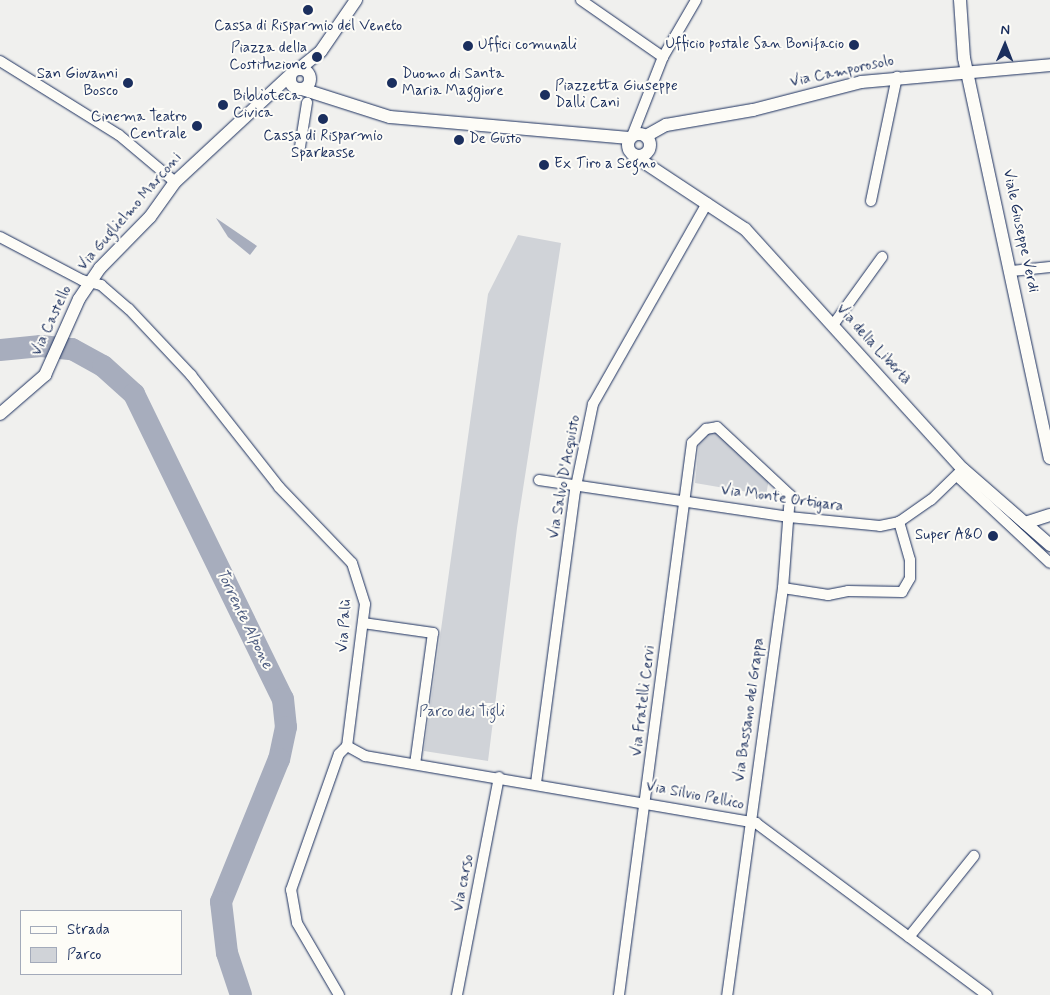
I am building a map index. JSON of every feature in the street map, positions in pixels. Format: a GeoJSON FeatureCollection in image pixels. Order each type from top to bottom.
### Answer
{"type":"FeatureCollection","features":[{"type":"Feature","properties":{"kind":"street"},"geometry":{"type":"LineString","coordinates":[[581,0],[663,57]]}},
{"type":"Feature","properties":{"kind":"street"},"geometry":{"type":"LineString","coordinates":[[635,142],[638,114],[663,57],[696,0]]}},
{"type":"Feature","properties":{"kind":"street","name":"Viale Giuseppe Verdi"},"geometry":{"type":"LineString","coordinates":[[960,0],[967,70],[1012,271],[1050,458]]}},
{"type":"Feature","properties":{"kind":"street"},"geometry":{"type":"LineString","coordinates":[[301,80],[352,3]]}},
{"type":"Feature","properties":{"kind":"street"},"geometry":{"type":"LineString","coordinates":[[0,61],[119,135],[175,182]]}},
{"type":"Feature","properties":{"kind":"street","name":"Via Camporosolo"},"geometry":{"type":"LineString","coordinates":[[301,80],[335,102],[425,122],[635,142],[666,125],[897,77],[967,70],[1050,65]]}},
{"type":"Feature","properties":{"kind":"street"},"geometry":{"type":"LineString","coordinates":[[871,201],[897,77]]}},
{"type":"Feature","properties":{"kind":"street","name":"Via Guglielmo Marconi"},"geometry":{"type":"LineString","coordinates":[[90,282],[150,216],[175,182],[262,102],[301,80]]}},
{"type":"Feature","properties":{"kind":"street"},"geometry":{"type":"LineString","coordinates":[[300,146],[307,103]]}},
{"type":"Feature","properties":{"kind":"street","name":"Via della Libertà"},"geometry":{"type":"LineString","coordinates":[[635,142],[649,151],[665,178]]}},
{"type":"Feature","properties":{"kind":"street","name":"Via della Libertà"},"geometry":{"type":"LineString","coordinates":[[635,142],[665,178],[707,203],[744,229],[833,325],[960,472],[1025,522],[1046,541]]}},
{"type":"Feature","properties":{"kind":"street","name":"Via Salvo D'Acquisto"},"geometry":{"type":"LineString","coordinates":[[536,783],[579,486],[593,404],[707,203]]}},
{"type":"Feature","properties":{"kind":"street","name":"Via Palù"},"geometry":{"type":"LineString","coordinates":[[0,237],[90,282],[101,285],[153,333],[279,488],[338,545],[358,578],[365,604],[347,746],[339,754],[291,890],[297,923],[339,995]]}},
{"type":"Feature","properties":{"kind":"street"},"geometry":{"type":"LineString","coordinates":[[833,325],[882,257]]}},
{"type":"Feature","properties":{"kind":"street"},"geometry":{"type":"LineString","coordinates":[[1012,271],[1050,267]]}},
{"type":"Feature","properties":{"kind":"street","name":"Via Castello"},"geometry":{"type":"LineString","coordinates":[[0,414],[45,375],[70,317],[90,282]]}},
{"type":"Feature","properties":{"kind":"street","name":"Via Bassano del Grappa"},"geometry":{"type":"LineString","coordinates":[[706,429],[717,427],[727,432],[786,489],[789,517],[783,588],[726,995]]}},
{"type":"Feature","properties":{"kind":"street","name":"Via Fratelli Cervi"},"geometry":{"type":"LineString","coordinates":[[619,995],[692,443],[706,429]]}},
{"type":"Feature","properties":{"kind":"street"},"geometry":{"type":"LineString","coordinates":[[783,588],[828,595],[848,591],[902,592],[910,578],[910,560],[899,522],[960,472],[1050,563]]}},
{"type":"Feature","properties":{"kind":"street","name":"Via Monte Ortigara"},"geometry":{"type":"LineString","coordinates":[[539,480],[684,499],[789,517],[880,526],[899,522]]}},
{"type":"Feature","properties":{"kind":"street"},"geometry":{"type":"LineString","coordinates":[[1025,522],[1049,517],[1046,541],[1032,546]]}},
{"type":"Feature","properties":{"kind":"street"},"geometry":{"type":"LineString","coordinates":[[363,623],[433,632],[414,764]]}},
{"type":"Feature","properties":{"kind":"street","name":"Via Silvio Pellico"},"geometry":{"type":"LineString","coordinates":[[347,746],[365,756],[646,801],[749,821],[987,995]]}},
{"type":"Feature","properties":{"kind":"street","name":"Via carso"},"geometry":{"type":"LineString","coordinates":[[456,995],[499,777]]}},
{"type":"Feature","properties":{"kind":"street"},"geometry":{"type":"LineString","coordinates":[[909,937],[974,856]]}},
{"type":"Feature","properties":{"kind":"green space","name":"Parco dei Tigli"},"geometry":{"type":"Polygon","coordinates":[[[518,235],[561,243],[517,528],[488,761],[424,751],[488,294],[518,235]]]}},
{"type":"Feature","properties":{"kind":"green space"},"geometry":{"type":"Polygon","coordinates":[[[718,432],[769,479],[766,495],[695,483],[699,443],[709,433],[718,432]]]}},
{"type":"Feature","properties":{"kind":"water"},"geometry":{"type":"Polygon","coordinates":[[[216,218],[257,246],[250,255],[228,237],[216,218]]]}},
{"type":"Feature","properties":{"kind":"waterway","name":"Torrente Alpone"},"geometry":{"type":"LineString","coordinates":[[0,350],[41,346],[72,349],[103,366],[134,394],[283,699],[286,727],[279,759],[221,902],[227,953],[241,995]]}},
{"type":"Feature","properties":{"kind":"place","name":"Cassa di Risparmio del Veneto"},"geometry":{"type":"Point","coordinates":[308,10]}},
{"type":"Feature","properties":{"kind":"place","name":"Ufficio postale San Bonifacio"},"geometry":{"type":"Point","coordinates":[854,45]}},
{"type":"Feature","properties":{"kind":"place","name":"Uffici comunali"},"geometry":{"type":"Point","coordinates":[468,46]}},
{"type":"Feature","properties":{"kind":"place","name":"Piazza della Costituzione"},"geometry":{"type":"Point","coordinates":[317,57]}},
{"type":"Feature","properties":{"kind":"place","name":"San Giovanni Bosco"},"geometry":{"type":"Point","coordinates":[128,83]}},
{"type":"Feature","properties":{"kind":"place","name":"Duomo di Santa Maria Maggiore"},"geometry":{"type":"Point","coordinates":[392,83]}},
{"type":"Feature","properties":{"kind":"place","name":"Piazzetta Giuseppe Dalli Cani"},"geometry":{"type":"Point","coordinates":[545,95]}},
{"type":"Feature","properties":{"kind":"place","name":"Biblioteca Civica"},"geometry":{"type":"Point","coordinates":[223,105]}},
{"type":"Feature","properties":{"kind":"place","name":"Cassa di Risparmio Sparkasse"},"geometry":{"type":"Point","coordinates":[323,119]}},
{"type":"Feature","properties":{"kind":"place","name":"Cinema Teatro Centrale"},"geometry":{"type":"Point","coordinates":[197,126]}},
{"type":"Feature","properties":{"kind":"place","name":"De Gusto"},"geometry":{"type":"Point","coordinates":[459,140]}},
{"type":"Feature","properties":{"kind":"place","name":"Ex Tiro a Segno"},"geometry":{"type":"Point","coordinates":[544,165]}},
{"type":"Feature","properties":{"kind":"place","name":"Super A&O"},"geometry":{"type":"Point","coordinates":[993,536]}}]}
